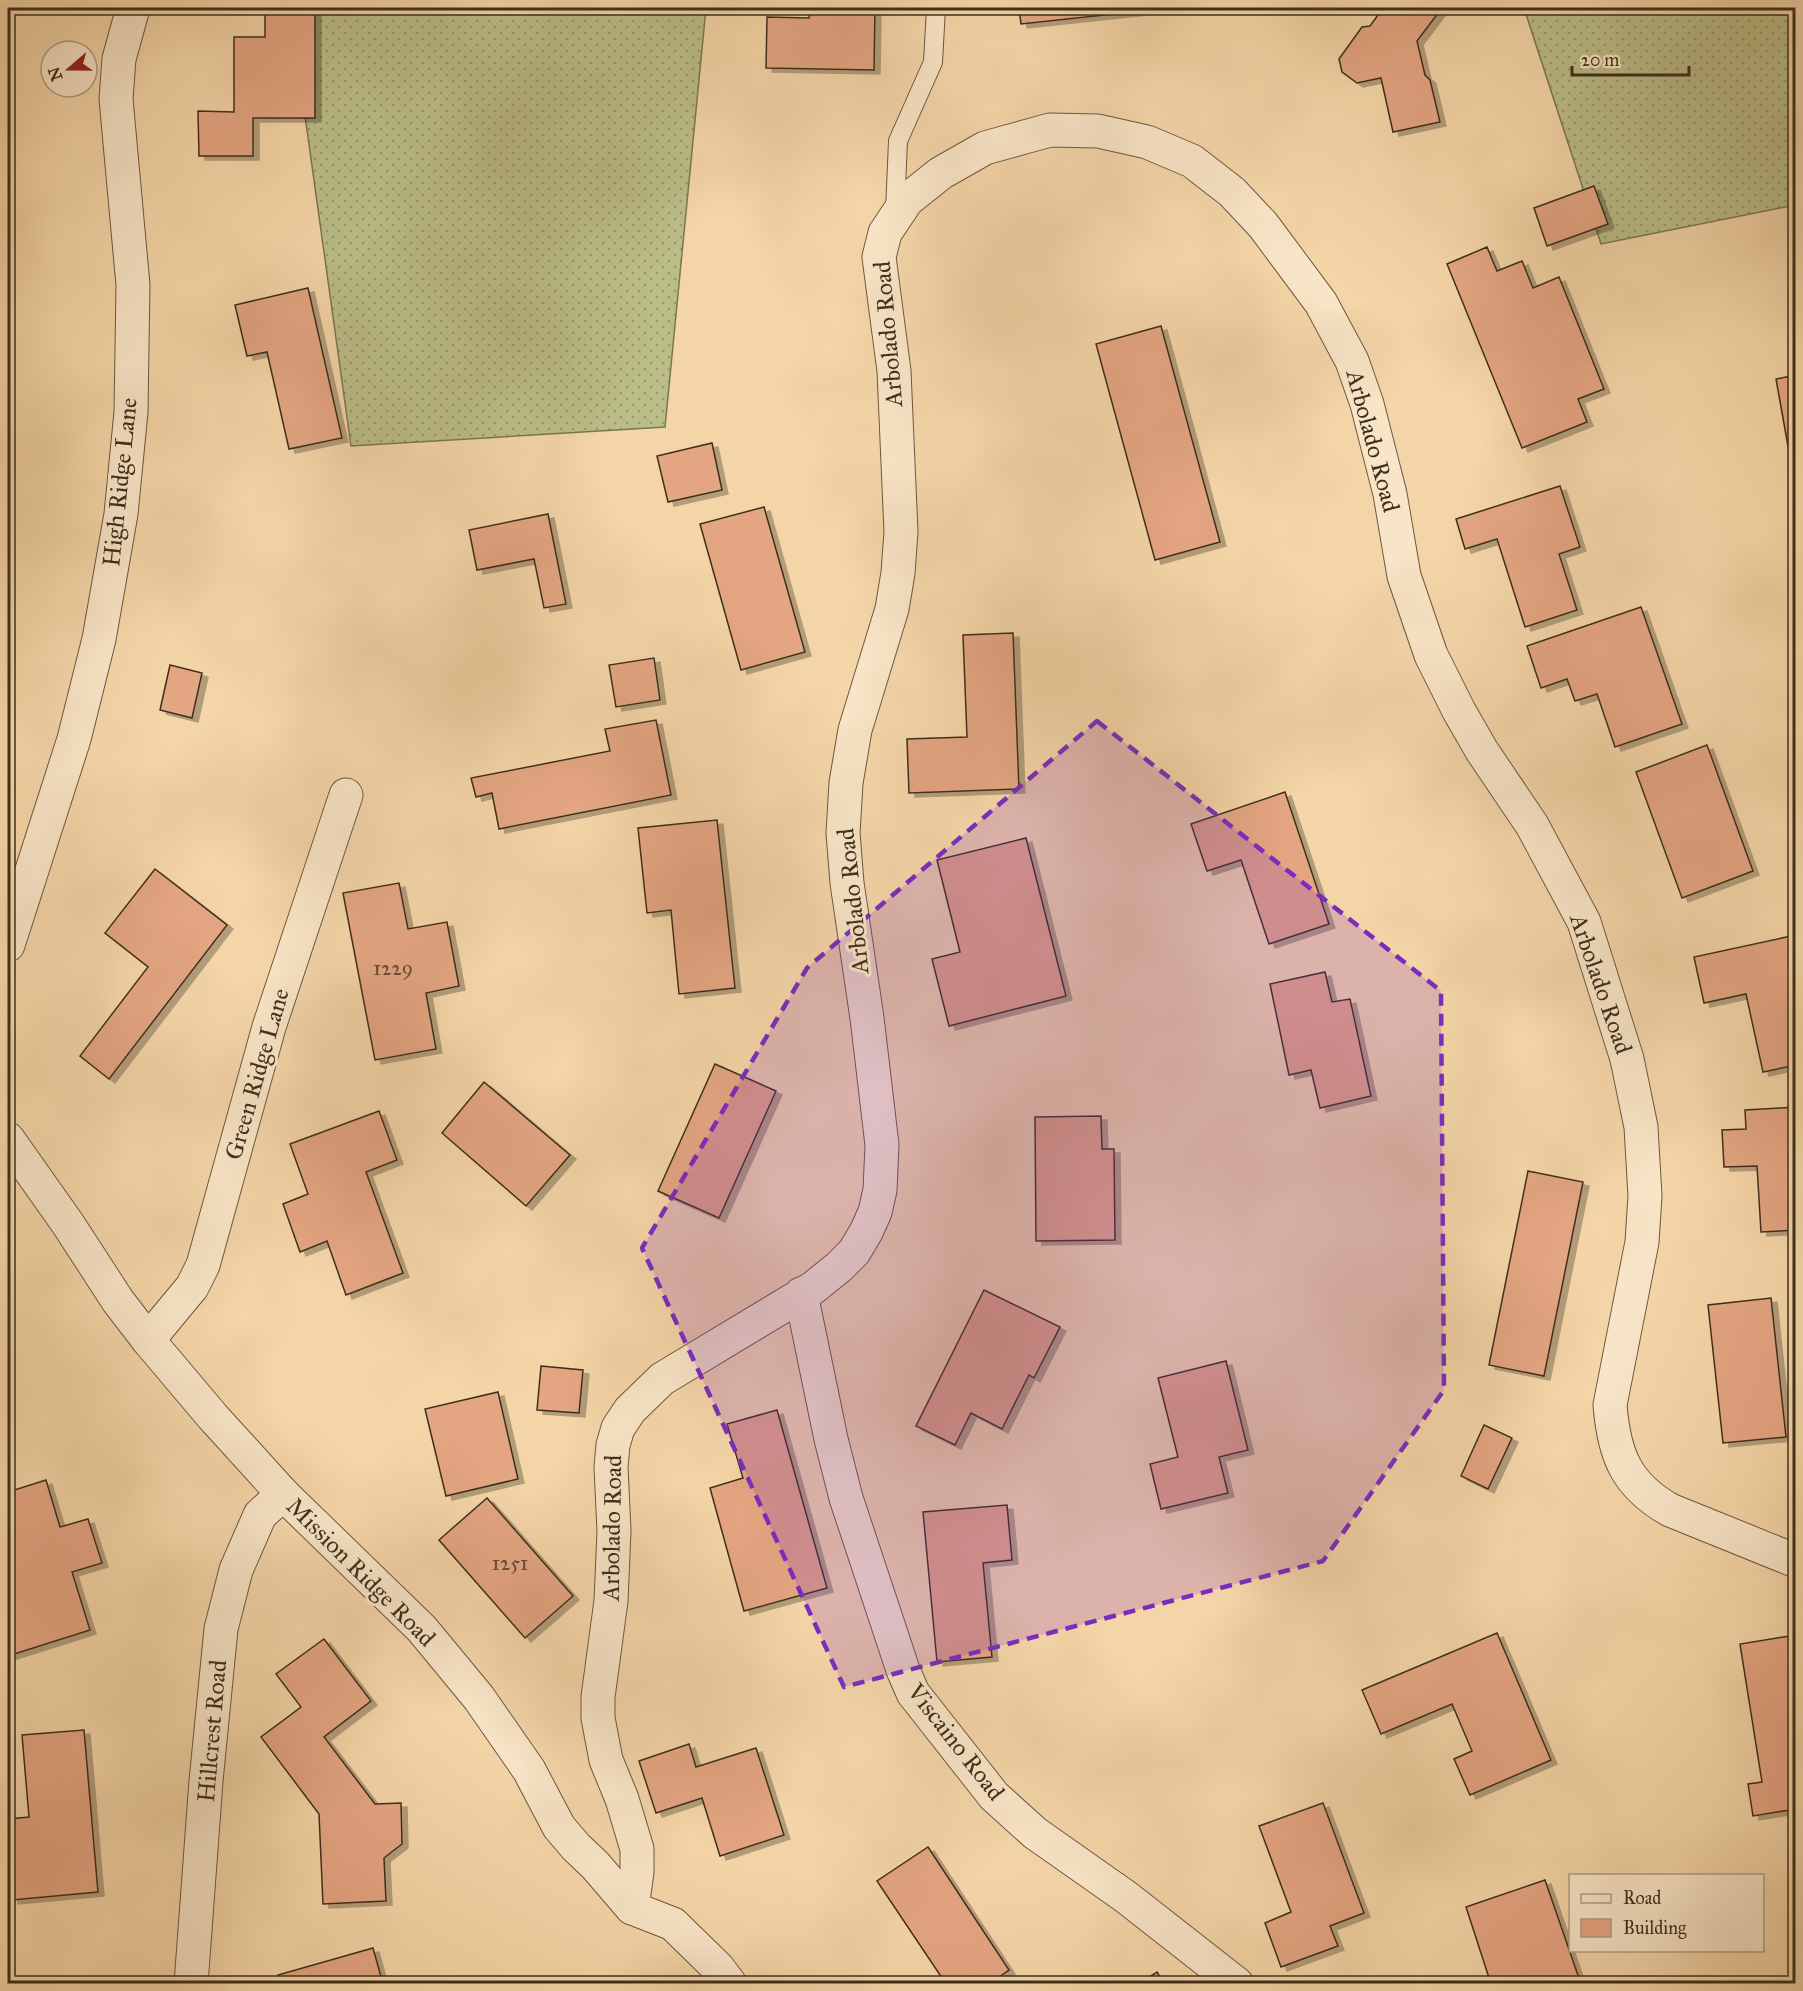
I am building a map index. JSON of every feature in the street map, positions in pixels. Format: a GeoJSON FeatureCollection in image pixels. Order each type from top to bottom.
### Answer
{"type":"FeatureCollection","features":[{"type":"Feature","properties":{"kind":"street","name":"High Ridge Lane"},"geometry":{"type":"LineString","coordinates":[[8,945],[74,739],[99,639],[121,514],[130,412],[133,285],[116,99],[119,60],[133,8]]}},
{"type":"Feature","properties":{"kind":"street","name":"Arbolado Road"},"geometry":{"type":"LineString","coordinates":[[632,1908],[637,1872],[637,1849],[606,1760],[598,1718],[598,1697],[611,1601],[614,1531],[611,1467],[613,1445],[618,1428],[630,1410],[662,1379],[813,1288],[838,1267],[854,1251],[870,1222],[880,1190],[882,1145],[867,1018],[847,883],[843,833],[846,783],[855,730],[892,609],[901,532],[894,371],[879,257],[885,233],[908,200],[940,173],[985,148],[1050,130],[1098,131],[1147,142],[1192,161],[1232,192],[1263,225],[1321,303],[1352,361],[1367,404],[1390,494],[1404,576],[1431,655],[1458,711],[1532,825],[1584,922],[1627,1059],[1641,1127],[1645,1196],[1642,1242],[1610,1405],[1612,1430],[1618,1453],[1642,1491],[1657,1503],[1796,1561]]}},
{"type":"Feature","properties":{"kind":"street","name":"Green Ridge Lane"},"geometry":{"type":"LineString","coordinates":[[148,1340],[192,1287],[203,1265],[269,1027],[346,795]]}},
{"type":"Feature","properties":{"kind":"street","name":"Mission Ridge Road"},"geometry":{"type":"LineString","coordinates":[[8,1139],[68,1224],[118,1301],[148,1340],[213,1417],[283,1494],[422,1629],[479,1698],[529,1770],[559,1827],[632,1908],[674,1924],[730,1983]]}},
{"type":"Feature","properties":{"kind":"street","name":"Viscaino Road"},"geometry":{"type":"LineString","coordinates":[[801,1294],[831,1439],[846,1498],[903,1670],[913,1693],[994,1796],[1035,1833],[1126,1897],[1237,1983]]}},
{"type":"Feature","properties":{"kind":"street","name":"Hillcrest Road"},"geometry":{"type":"LineString","coordinates":[[190,1983],[221,1629],[236,1570],[260,1515],[283,1494]]}},
{"type":"Feature","properties":{"kind":"lane"},"geometry":{"type":"LineString","coordinates":[[895,219],[898,141],[933,62],[936,8]]}},
{"type":"Feature","properties":{"kind":"highlighted area"},"geometry":{"type":"Polygon","coordinates":[[[1097,721],[1441,991],[1444,1390],[1323,1561],[844,1687],[642,1248],[807,968],[1097,721]]]}},
{"type":"Feature","properties":{"kind":"green space"},"geometry":{"type":"Polygon","coordinates":[[[290,8],[706,8],[665,427],[351,446],[290,8]]]}},
{"type":"Feature","properties":{"kind":"green space"},"geometry":{"type":"Polygon","coordinates":[[[1524,8],[1795,8],[1795,205],[1601,244],[1524,8]]]}},
{"type":"Feature","properties":{"kind":"building"},"geometry":{"type":"Polygon","coordinates":[[[265,8],[315,8],[315,118],[253,118],[253,156],[199,156],[198,111],[234,112],[234,37],[265,37],[265,8]]]}},
{"type":"Feature","properties":{"kind":"building"},"geometry":{"type":"Polygon","coordinates":[[[810,8],[875,8],[874,70],[766,68],[767,17],[809,18],[810,8]]]}},
{"type":"Feature","properties":{"kind":"building"},"geometry":{"type":"Polygon","coordinates":[[[1019,8],[1160,8],[1160,9],[1021,24],[1019,8]]]}},
{"type":"Feature","properties":{"kind":"building"},"geometry":{"type":"Polygon","coordinates":[[[1383,8],[1442,8],[1417,41],[1425,75],[1430,80],[1440,122],[1393,132],[1381,78],[1357,83],[1342,72],[1339,59],[1362,27],[1370,26],[1383,8]]]}},
{"type":"Feature","properties":{"kind":"building"},"geometry":{"type":"Polygon","coordinates":[[[1594,186],[1608,224],[1547,246],[1534,208],[1594,186]]]}},
{"type":"Feature","properties":{"kind":"building"},"geometry":{"type":"Polygon","coordinates":[[[1487,247],[1497,271],[1522,261],[1533,288],[1559,277],[1604,389],[1578,399],[1587,422],[1522,448],[1447,264],[1487,247]]]}},
{"type":"Feature","properties":{"kind":"building"},"geometry":{"type":"Polygon","coordinates":[[[308,288],[342,438],[289,449],[267,352],[247,356],[235,305],[308,288]]]}},
{"type":"Feature","properties":{"kind":"building"},"geometry":{"type":"Polygon","coordinates":[[[1161,326],[1220,542],[1155,560],[1096,344],[1161,326]]]}},
{"type":"Feature","properties":{"kind":"building"},"geometry":{"type":"Polygon","coordinates":[[[1796,375],[1796,491],[1776,379],[1796,375]]]}},
{"type":"Feature","properties":{"kind":"building"},"geometry":{"type":"Polygon","coordinates":[[[712,443],[722,490],[668,502],[657,456],[712,443]]]}},
{"type":"Feature","properties":{"kind":"building"},"geometry":{"type":"Polygon","coordinates":[[[1560,486],[1580,547],[1559,554],[1577,610],[1525,627],[1497,539],[1465,549],[1456,519],[1560,486]]]}},
{"type":"Feature","properties":{"kind":"building"},"geometry":{"type":"Polygon","coordinates":[[[764,507],[805,652],[741,670],[700,524],[764,507]]]}},
{"type":"Feature","properties":{"kind":"building"},"geometry":{"type":"Polygon","coordinates":[[[548,514],[566,604],[544,608],[534,559],[477,570],[469,530],[548,514]]]}},
{"type":"Feature","properties":{"kind":"building"},"geometry":{"type":"Polygon","coordinates":[[[1641,607],[1682,724],[1615,747],[1597,694],[1575,701],[1567,679],[1541,688],[1527,646],[1641,607]]]}},
{"type":"Feature","properties":{"kind":"building"},"geometry":{"type":"Polygon","coordinates":[[[1013,633],[1019,789],[909,793],[907,739],[967,737],[963,635],[1013,633]]]}},
{"type":"Feature","properties":{"kind":"building"},"geometry":{"type":"Polygon","coordinates":[[[654,658],[660,700],[616,707],[609,665],[654,658]]]}},
{"type":"Feature","properties":{"kind":"building"},"geometry":{"type":"Polygon","coordinates":[[[170,665],[202,673],[192,718],[160,710],[170,665]]]}},
{"type":"Feature","properties":{"kind":"building"},"geometry":{"type":"Polygon","coordinates":[[[656,720],[671,795],[499,829],[492,793],[476,797],[471,778],[610,751],[605,729],[656,720]]]}},
{"type":"Feature","properties":{"kind":"building"},"geometry":{"type":"Polygon","coordinates":[[[1707,745],[1753,871],[1682,898],[1636,772],[1707,745]]]}},
{"type":"Feature","properties":{"kind":"building"},"geometry":{"type":"Polygon","coordinates":[[[1285,792],[1329,924],[1269,944],[1241,860],[1207,871],[1191,824],[1285,792]]]}},
{"type":"Feature","properties":{"kind":"building"},"geometry":{"type":"Polygon","coordinates":[[[717,820],[735,988],[679,994],[671,910],[647,913],[638,828],[717,820]]]}},
{"type":"Feature","properties":{"kind":"building"},"geometry":{"type":"Polygon","coordinates":[[[1026,838],[1066,996],[949,1026],[932,959],[960,952],[937,860],[1026,838]]]}},
{"type":"Feature","properties":{"kind":"building"},"geometry":{"type":"Polygon","coordinates":[[[155,869],[227,925],[109,1079],[80,1056],[148,967],[105,933],[155,869]]]}},
{"type":"Feature","properties":{"kind":"building"},"geometry":{"type":"Polygon","coordinates":[[[399,883],[408,929],[447,922],[459,986],[426,993],[436,1049],[375,1060],[343,893],[399,883]]]}},
{"type":"Feature","properties":{"kind":"building"},"geometry":{"type":"Polygon","coordinates":[[[1796,935],[1796,1065],[1763,1072],[1746,994],[1704,1003],[1694,957],[1796,935]]]}},
{"type":"Feature","properties":{"kind":"building"},"geometry":{"type":"Polygon","coordinates":[[[1325,972],[1332,1002],[1350,999],[1371,1096],[1320,1108],[1311,1070],[1289,1075],[1270,984],[1325,972]]]}},
{"type":"Feature","properties":{"kind":"building"},"geometry":{"type":"Polygon","coordinates":[[[715,1064],[776,1091],[719,1218],[658,1191],[715,1064]]]}},
{"type":"Feature","properties":{"kind":"building"},"geometry":{"type":"Polygon","coordinates":[[[484,1082],[570,1155],[526,1206],[442,1133],[484,1082]]]}},
{"type":"Feature","properties":{"kind":"building"},"geometry":{"type":"Polygon","coordinates":[[[1796,1107],[1796,1230],[1761,1232],[1757,1166],[1724,1167],[1722,1130],[1746,1129],[1745,1110],[1796,1107]]]}},
{"type":"Feature","properties":{"kind":"building"},"geometry":{"type":"Polygon","coordinates":[[[379,1111],[397,1160],[366,1172],[403,1273],[346,1295],[327,1241],[300,1252],[283,1204],[308,1194],[290,1144],[379,1111]]]}},
{"type":"Feature","properties":{"kind":"building"},"geometry":{"type":"Polygon","coordinates":[[[1101,1116],[1102,1149],[1114,1149],[1115,1240],[1036,1241],[1035,1117],[1101,1116]]]}},
{"type":"Feature","properties":{"kind":"building"},"geometry":{"type":"Polygon","coordinates":[[[1528,1171],[1583,1182],[1544,1376],[1489,1365],[1528,1171]]]}},
{"type":"Feature","properties":{"kind":"building"},"geometry":{"type":"Polygon","coordinates":[[[984,1290],[1060,1327],[1034,1378],[1029,1375],[1002,1429],[971,1413],[955,1445],[916,1426],[984,1290]]]}},
{"type":"Feature","properties":{"kind":"building"},"geometry":{"type":"Polygon","coordinates":[[[1771,1298],[1786,1437],[1723,1443],[1708,1305],[1771,1298]]]}},
{"type":"Feature","properties":{"kind":"building"},"geometry":{"type":"Polygon","coordinates":[[[1226,1361],[1248,1450],[1219,1457],[1228,1493],[1161,1509],[1150,1464],[1178,1457],[1158,1378],[1226,1361]]]}},
{"type":"Feature","properties":{"kind":"building"},"geometry":{"type":"Polygon","coordinates":[[[541,1366],[583,1370],[579,1413],[537,1410],[541,1366]]]}},
{"type":"Feature","properties":{"kind":"building"},"geometry":{"type":"Polygon","coordinates":[[[498,1392],[518,1479],[446,1496],[425,1409],[498,1392]]]}},
{"type":"Feature","properties":{"kind":"building"},"geometry":{"type":"Polygon","coordinates":[[[777,1410],[827,1588],[744,1611],[710,1488],[743,1478],[727,1424],[777,1410]]]}},
{"type":"Feature","properties":{"kind":"building"},"geometry":{"type":"Polygon","coordinates":[[[1484,1425],[1512,1438],[1488,1489],[1461,1476],[1484,1425]]]}},
{"type":"Feature","properties":{"kind":"building"},"geometry":{"type":"Polygon","coordinates":[[[46,1480],[60,1527],[88,1519],[102,1563],[72,1572],[90,1630],[8,1656],[8,1594],[12,1592],[8,1577],[8,1492],[46,1480]]]}},
{"type":"Feature","properties":{"kind":"building"},"geometry":{"type":"Polygon","coordinates":[[[487,1498],[573,1596],[525,1638],[439,1540],[487,1498]]]}},
{"type":"Feature","properties":{"kind":"building"},"geometry":{"type":"Polygon","coordinates":[[[1007,1505],[1012,1560],[983,1563],[992,1657],[937,1662],[923,1512],[1007,1505]]]}},
{"type":"Feature","properties":{"kind":"building"},"geometry":{"type":"Polygon","coordinates":[[[1497,1633],[1551,1760],[1470,1795],[1454,1759],[1472,1751],[1452,1704],[1381,1734],[1362,1690],[1497,1633]]]}},
{"type":"Feature","properties":{"kind":"building"},"geometry":{"type":"Polygon","coordinates":[[[1796,1635],[1796,1809],[1753,1816],[1748,1784],[1762,1782],[1740,1644],[1796,1635]]]}},
{"type":"Feature","properties":{"kind":"building"},"geometry":{"type":"Polygon","coordinates":[[[324,1639],[371,1701],[324,1737],[375,1804],[401,1803],[402,1844],[384,1858],[386,1901],[323,1904],[319,1814],[261,1737],[301,1707],[276,1674],[324,1639]]]}},
{"type":"Feature","properties":{"kind":"building"},"geometry":{"type":"Polygon","coordinates":[[[84,1730],[98,1892],[12,1900],[8,1819],[29,1817],[22,1735],[84,1730]]]}},
{"type":"Feature","properties":{"kind":"building"},"geometry":{"type":"Polygon","coordinates":[[[689,1744],[696,1767],[756,1748],[784,1835],[720,1856],[702,1798],[656,1813],[639,1761],[689,1744]]]}},
{"type":"Feature","properties":{"kind":"building"},"geometry":{"type":"Polygon","coordinates":[[[1323,1803],[1364,1913],[1330,1926],[1338,1946],[1281,1967],[1265,1923],[1291,1912],[1259,1826],[1323,1803]]]}},
{"type":"Feature","properties":{"kind":"building"},"geometry":{"type":"Polygon","coordinates":[[[928,1847],[1009,1970],[989,1984],[946,1984],[877,1881],[928,1847]]]}},
{"type":"Feature","properties":{"kind":"building"},"geometry":{"type":"Polygon","coordinates":[[[1545,1880],[1581,1984],[1491,1984],[1466,1907],[1545,1880]]]}},
{"type":"Feature","properties":{"kind":"building"},"geometry":{"type":"Polygon","coordinates":[[[373,1948],[383,1984],[280,1984],[278,1975],[373,1948]]]}},
{"type":"Feature","properties":{"kind":"building"},"geometry":{"type":"Polygon","coordinates":[[[1157,1972],[1164,1984],[1138,1984],[1157,1972]]]}}]}
